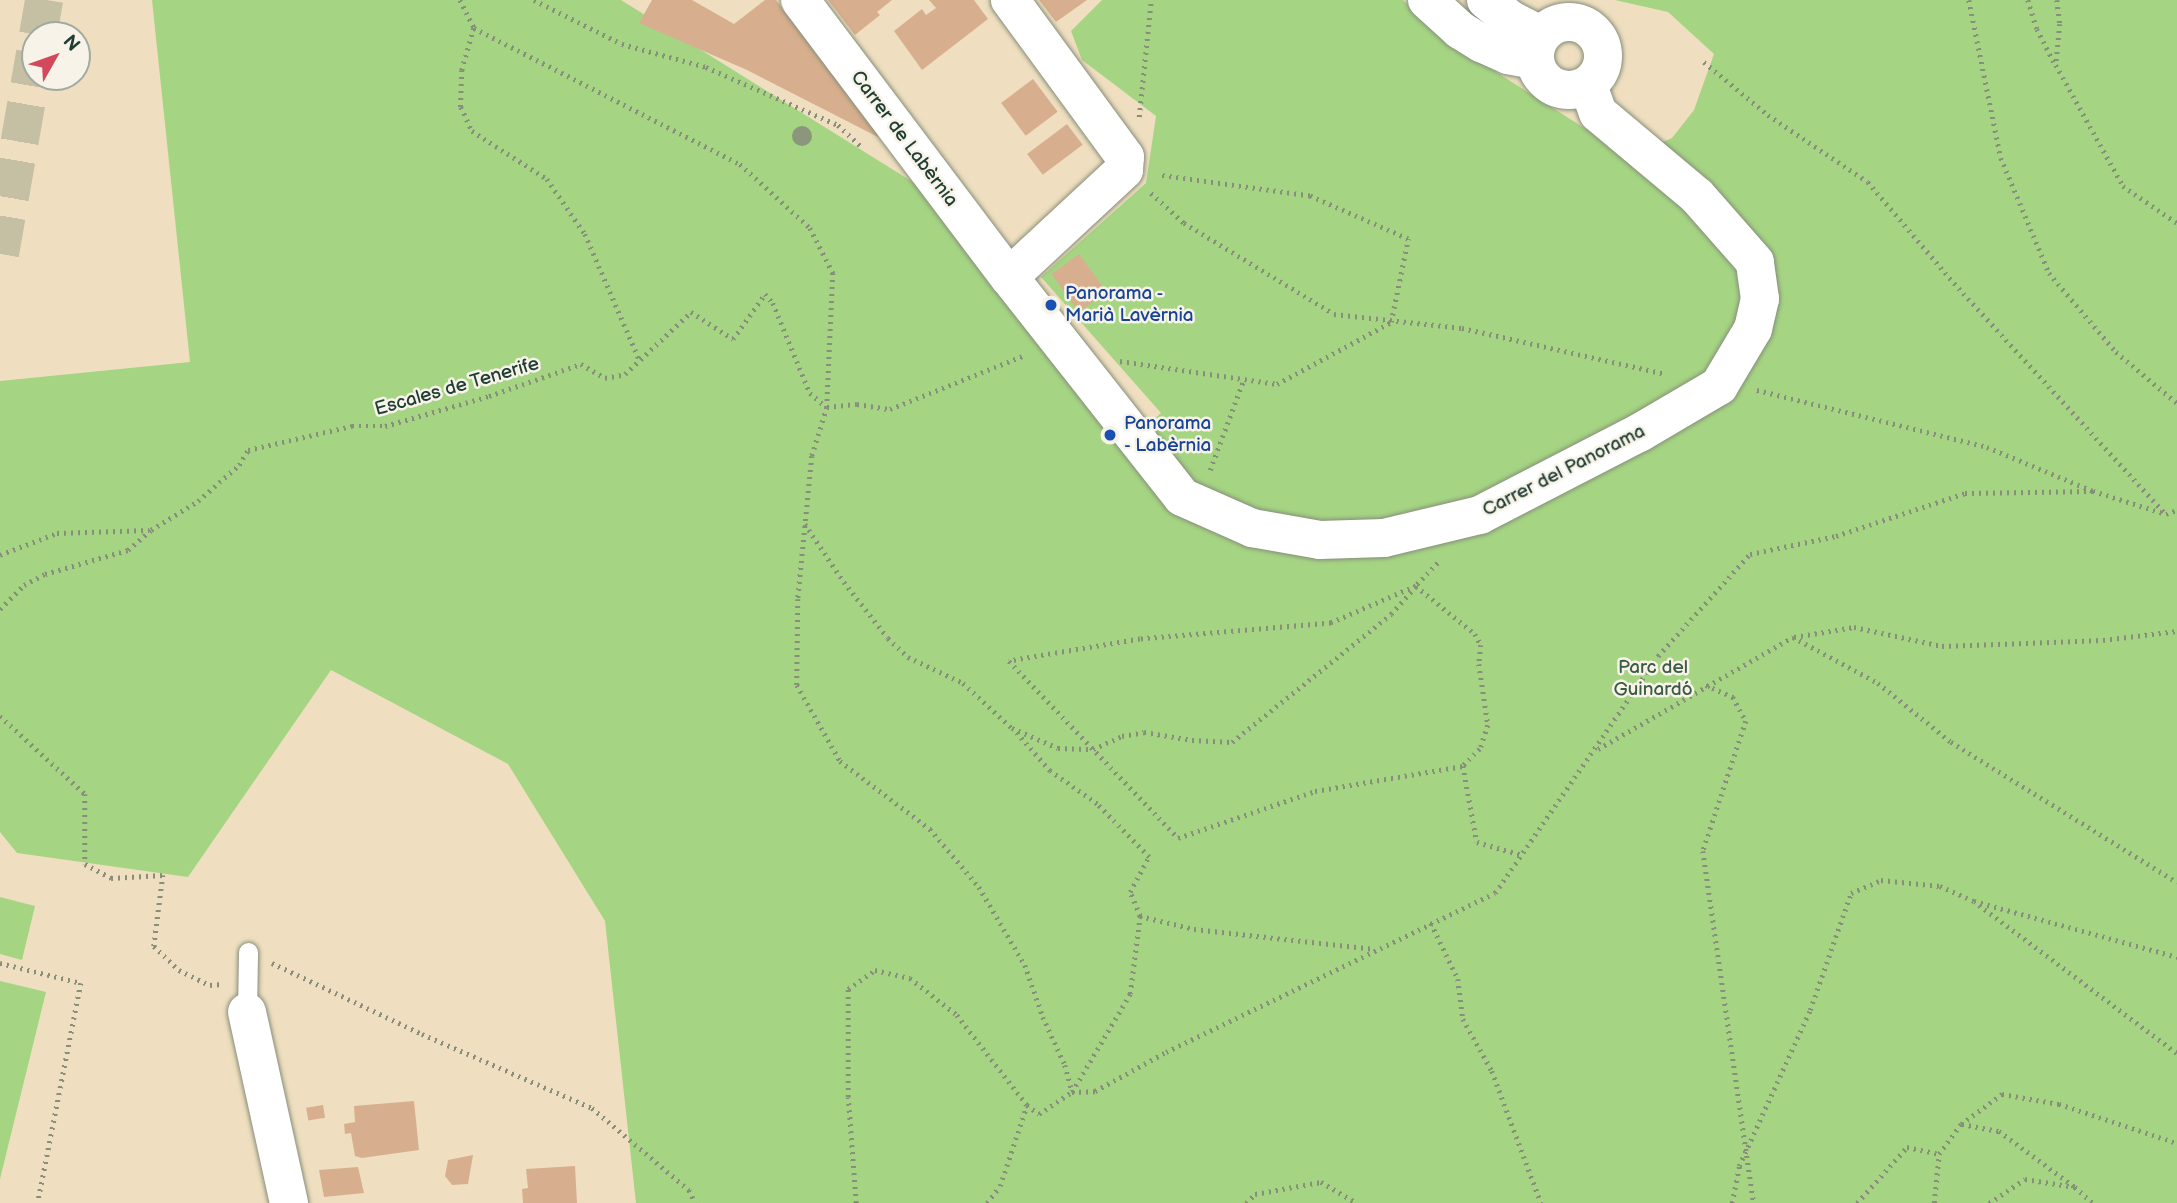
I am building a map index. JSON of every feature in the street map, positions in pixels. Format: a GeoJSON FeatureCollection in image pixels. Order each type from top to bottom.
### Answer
{"type":"FeatureCollection","features":[{"type":"Feature","properties":{"kind":"street"},"geometry":{"type":"LineString","coordinates":[[1009,277],[1120,157],[1010,0]]}},
{"type":"Feature","properties":{"kind":"street"},"geometry":{"type":"LineString","coordinates":[[1427,0],[1460,30],[1508,55],[1537,48],[1552,26],[1565,22],[1580,24],[1593,31],[1601,44],[1604,58],[1600,73],[1588,86],[1571,92],[1554,88],[1540,77],[1537,48],[1511,20],[1486,0]]}},
{"type":"Feature","properties":{"kind":"street","name":"Carrer de Labèrnia"},"geometry":{"type":"LineString","coordinates":[[804,3],[1009,277]]}},
{"type":"Feature","properties":{"kind":"street","name":"Carrer del Panorama"},"geometry":{"type":"LineString","coordinates":[[1009,277],[1050,353],[1182,497],[1252,528],[1320,540],[1384,538],[1480,515],[1639,433],[1719,386],[1753,329],[1760,299],[1755,262],[1697,196],[1598,113],[1588,86]]}},
{"type":"Feature","properties":{"kind":"street"},"geometry":{"type":"LineString","coordinates":[[247,1012],[289,1203]]}},
{"type":"Feature","properties":{"kind":"lane"},"geometry":{"type":"LineString","coordinates":[[247,1012],[248,952]]}},
{"type":"Feature","properties":{"kind":"path"},"geometry":{"type":"LineString","coordinates":[[460,0],[474,28],[740,164],[810,228],[833,273],[827,407],[812,456],[805,524],[796,639],[797,685],[840,761],[929,829],[979,887],[1025,965],[1043,1017],[1065,1065],[1072,1093]]}},
{"type":"Feature","properties":{"kind":"path"},"geometry":{"type":"LineString","coordinates":[[534,0],[622,44],[706,67],[838,125],[866,151]]}},
{"type":"Feature","properties":{"kind":"path"},"geometry":{"type":"LineString","coordinates":[[1120,157],[1141,115],[1151,0]]}},
{"type":"Feature","properties":{"kind":"path"},"geometry":{"type":"LineString","coordinates":[[1969,0],[2001,159],[2049,273],[2116,352],[2177,403]]}},
{"type":"Feature","properties":{"kind":"path"},"geometry":{"type":"LineString","coordinates":[[2028,0],[2037,29],[2123,186],[2177,223]]}},
{"type":"Feature","properties":{"kind":"path"},"geometry":{"type":"LineString","coordinates":[[2056,65],[2060,24],[2057,0]]}},
{"type":"Feature","properties":{"kind":"path"},"geometry":{"type":"LineString","coordinates":[[474,28],[463,70],[461,107],[472,131],[547,179],[585,234],[640,361]]}},
{"type":"Feature","properties":{"kind":"path"},"geometry":{"type":"LineString","coordinates":[[1704,62],[1768,115],[1868,183],[1954,283],[2166,514]]}},
{"type":"Feature","properties":{"kind":"path"},"geometry":{"type":"LineString","coordinates":[[827,407],[857,404],[890,409],[982,373],[1006,360],[1050,353],[1278,384],[1391,322],[1408,239],[1310,196],[1120,157]]}},
{"type":"Feature","properties":{"kind":"path"},"geometry":{"type":"LineString","coordinates":[[1120,157],[1184,223],[1334,314],[1462,328],[1663,374]]}},
{"type":"Feature","properties":{"kind":"path","name":"Escales de Tenerife"},"geometry":{"type":"LineString","coordinates":[[0,555],[57,533],[150,530],[198,501],[239,465],[248,450],[352,426],[384,426],[489,396],[581,364],[605,378],[625,374],[691,312],[733,339],[765,294],[773,303],[810,393],[827,407]]}},
{"type":"Feature","properties":{"kind":"path"},"geometry":{"type":"LineString","coordinates":[[1197,504],[1244,379]]}},
{"type":"Feature","properties":{"kind":"path"},"geometry":{"type":"LineString","coordinates":[[1757,390],[1987,447],[2094,491],[2166,514],[2177,510]]}},
{"type":"Feature","properties":{"kind":"path"},"geometry":{"type":"LineString","coordinates":[[1072,1093],[1095,1091],[1166,1052],[1496,893],[1658,656],[1750,554],[1836,536],[1965,493],[2094,491]]}},
{"type":"Feature","properties":{"kind":"path"},"geometry":{"type":"LineString","coordinates":[[805,524],[888,638],[908,657],[962,683],[1012,728],[1050,771],[1097,804],[1149,857],[1130,892],[1140,916],[1130,994],[1072,1093],[1039,1114],[1027,1105],[957,1015],[910,978],[875,970],[848,989],[848,1097],[856,1203]]}},
{"type":"Feature","properties":{"kind":"path"},"geometry":{"type":"LineString","coordinates":[[0,609],[24,585],[128,550],[150,530]]}},
{"type":"Feature","properties":{"kind":"path"},"geometry":{"type":"LineString","coordinates":[[1012,728],[1058,748],[1093,749],[1122,736],[1144,732],[1192,740],[1232,742],[1391,614],[1442,559]]}},
{"type":"Feature","properties":{"kind":"path"},"geometry":{"type":"LineString","coordinates":[[1416,586],[1475,634],[1481,645],[1479,664],[1488,725],[1480,749],[1463,766],[1315,791],[1178,838],[1009,661],[1140,639],[1331,623],[1416,586]]}},
{"type":"Feature","properties":{"kind":"path"},"geometry":{"type":"LineString","coordinates":[[1595,750],[1793,637],[1854,627],[1942,646],[2103,640],[2177,631]]}},
{"type":"Feature","properties":{"kind":"path"},"geometry":{"type":"LineString","coordinates":[[1793,637],[1878,683],[1951,742],[2177,882]]}},
{"type":"Feature","properties":{"kind":"path"},"geometry":{"type":"LineString","coordinates":[[1706,685],[1733,697],[1746,721],[1703,851],[1754,1203]]}},
{"type":"Feature","properties":{"kind":"path"},"geometry":{"type":"LineString","coordinates":[[0,716],[85,794],[85,864],[111,878],[163,875],[155,946],[179,970]]}},
{"type":"Feature","properties":{"kind":"path"},"geometry":{"type":"LineString","coordinates":[[1463,766],[1478,842],[1522,855]]}},
{"type":"Feature","properties":{"kind":"path"},"geometry":{"type":"LineString","coordinates":[[1732,1203],[1739,1166],[1810,1010],[1851,893],[1881,880],[1940,886],[1974,901],[2177,957]]}},
{"type":"Feature","properties":{"kind":"path"},"geometry":{"type":"LineString","coordinates":[[1974,901],[2177,1054]]}},
{"type":"Feature","properties":{"kind":"path"},"geometry":{"type":"LineString","coordinates":[[1140,916],[1195,929],[1377,949]]}},
{"type":"Feature","properties":{"kind":"path"},"geometry":{"type":"LineString","coordinates":[[1431,923],[1458,979],[1463,1019],[1492,1071],[1541,1203]]}},
{"type":"Feature","properties":{"kind":"path"},"geometry":{"type":"LineString","coordinates":[[248,952],[422,1034],[592,1108],[689,1190],[695,1203]]}},
{"type":"Feature","properties":{"kind":"path"},"geometry":{"type":"LineString","coordinates":[[0,963],[81,983],[38,1203]]}},
{"type":"Feature","properties":{"kind":"path"},"geometry":{"type":"LineString","coordinates":[[1934,1203],[1939,1154],[1961,1124],[2002,1094],[2059,1104],[2177,1143]]}},
{"type":"Feature","properties":{"kind":"path"},"geometry":{"type":"LineString","coordinates":[[987,1203],[1000,1185],[1027,1105]]}},
{"type":"Feature","properties":{"kind":"path"},"geometry":{"type":"LineString","coordinates":[[1961,1124],[1998,1131],[2076,1187],[2093,1203]]}},
{"type":"Feature","properties":{"kind":"path"},"geometry":{"type":"LineString","coordinates":[[1857,1203],[1907,1147],[1939,1154]]}},
{"type":"Feature","properties":{"kind":"path"},"geometry":{"type":"LineString","coordinates":[[1989,1203],[2025,1179],[2076,1187]]}},
{"type":"Feature","properties":{"kind":"path"},"geometry":{"type":"LineString","coordinates":[[1246,1203],[1255,1194],[1321,1182],[1357,1203]]}},
{"type":"Feature","properties":{"kind":"path"},"geometry":{"type":"LineString","coordinates":[[2000,1195],[2006,1203]]}},
{"type":"Feature","properties":{"kind":"green space","name":"Parc del Guinardó"},"geometry":{"type":"Polygon","coordinates":[[[152,0],[621,0],[924,189],[1129,442],[1161,413],[1041,277],[1146,183],[1156,116],[1082,60],[1071,31],[1102,0],[1403,0],[1444,39],[1630,157],[1672,138],[1694,110],[1714,54],[1668,12],[1615,0],[2177,0],[2177,1203],[636,1203],[605,921],[508,764],[331,670],[188,877],[17,853],[0,832],[0,381],[190,362],[152,0]]]}},
{"type":"Feature","properties":{"kind":"green space"},"geometry":{"type":"Polygon","coordinates":[[[0,897],[35,906],[22,960],[0,954],[0,897]]]}},
{"type":"Feature","properties":{"kind":"green space"},"geometry":{"type":"Polygon","coordinates":[[[0,981],[46,992],[0,1179],[0,981]]]}},
{"type":"Feature","properties":{"kind":"building"},"geometry":{"type":"Polygon","coordinates":[[[652,0],[692,0],[734,24],[765,0],[776,0],[880,135],[878,137],[747,70],[639,23],[652,0]]]}},
{"type":"Feature","properties":{"kind":"building"},"geometry":{"type":"Polygon","coordinates":[[[828,0],[892,0],[877,12],[880,15],[855,35],[828,0]]]}},
{"type":"Feature","properties":{"kind":"building"},"geometry":{"type":"Polygon","coordinates":[[[929,0],[974,0],[988,19],[922,70],[894,31],[922,9],[926,15],[936,8],[929,0]]]}},
{"type":"Feature","properties":{"kind":"building"},"geometry":{"type":"Polygon","coordinates":[[[1039,0],[1087,0],[1056,22],[1039,0]]]}},
{"type":"Feature","properties":{"kind":"building"},"geometry":{"type":"Polygon","coordinates":[[[1033,79],[1058,112],[1026,136],[1001,103],[1033,79]]]}},
{"type":"Feature","properties":{"kind":"building"},"geometry":{"type":"Polygon","coordinates":[[[1067,124],[1083,145],[1043,175],[1027,154],[1067,124]]]}},
{"type":"Feature","properties":{"kind":"building"},"geometry":{"type":"Polygon","coordinates":[[[1079,254],[1107,292],[1079,312],[1051,274],[1079,254]]]}},
{"type":"Feature","properties":{"kind":"building"},"geometry":{"type":"Polygon","coordinates":[[[414,1101],[419,1150],[362,1158],[355,1156],[351,1133],[345,1134],[344,1124],[355,1122],[354,1106],[414,1101]]]}},
{"type":"Feature","properties":{"kind":"building"},"geometry":{"type":"Polygon","coordinates":[[[323,1105],[325,1118],[308,1120],[306,1108],[323,1105]]]}},
{"type":"Feature","properties":{"kind":"building"},"geometry":{"type":"Polygon","coordinates":[[[473,1155],[468,1184],[452,1185],[445,1176],[448,1160],[473,1155]]]}},
{"type":"Feature","properties":{"kind":"building"},"geometry":{"type":"Polygon","coordinates":[[[575,1166],[577,1203],[523,1203],[522,1189],[528,1188],[526,1169],[575,1166]]]}},
{"type":"Feature","properties":{"kind":"building"},"geometry":{"type":"Polygon","coordinates":[[[358,1167],[364,1193],[324,1197],[319,1170],[358,1167]]]}},
{"type":"Feature","properties":{"kind":"tunnel"},"geometry":{"type":"LineString","coordinates":[[40,21],[44,0]]}},
{"type":"Feature","properties":{"kind":"tunnel"},"geometry":{"type":"LineString","coordinates":[[0,254],[28,91]]}},
{"type":"Feature","properties":{"kind":"place","name":"Panorama - Marià Lavèrnia"},"geometry":{"type":"Point","coordinates":[1051,305]}},
{"type":"Feature","properties":{"kind":"place","name":"Panorama - Labèrnia"},"geometry":{"type":"Point","coordinates":[1110,435]}}]}
